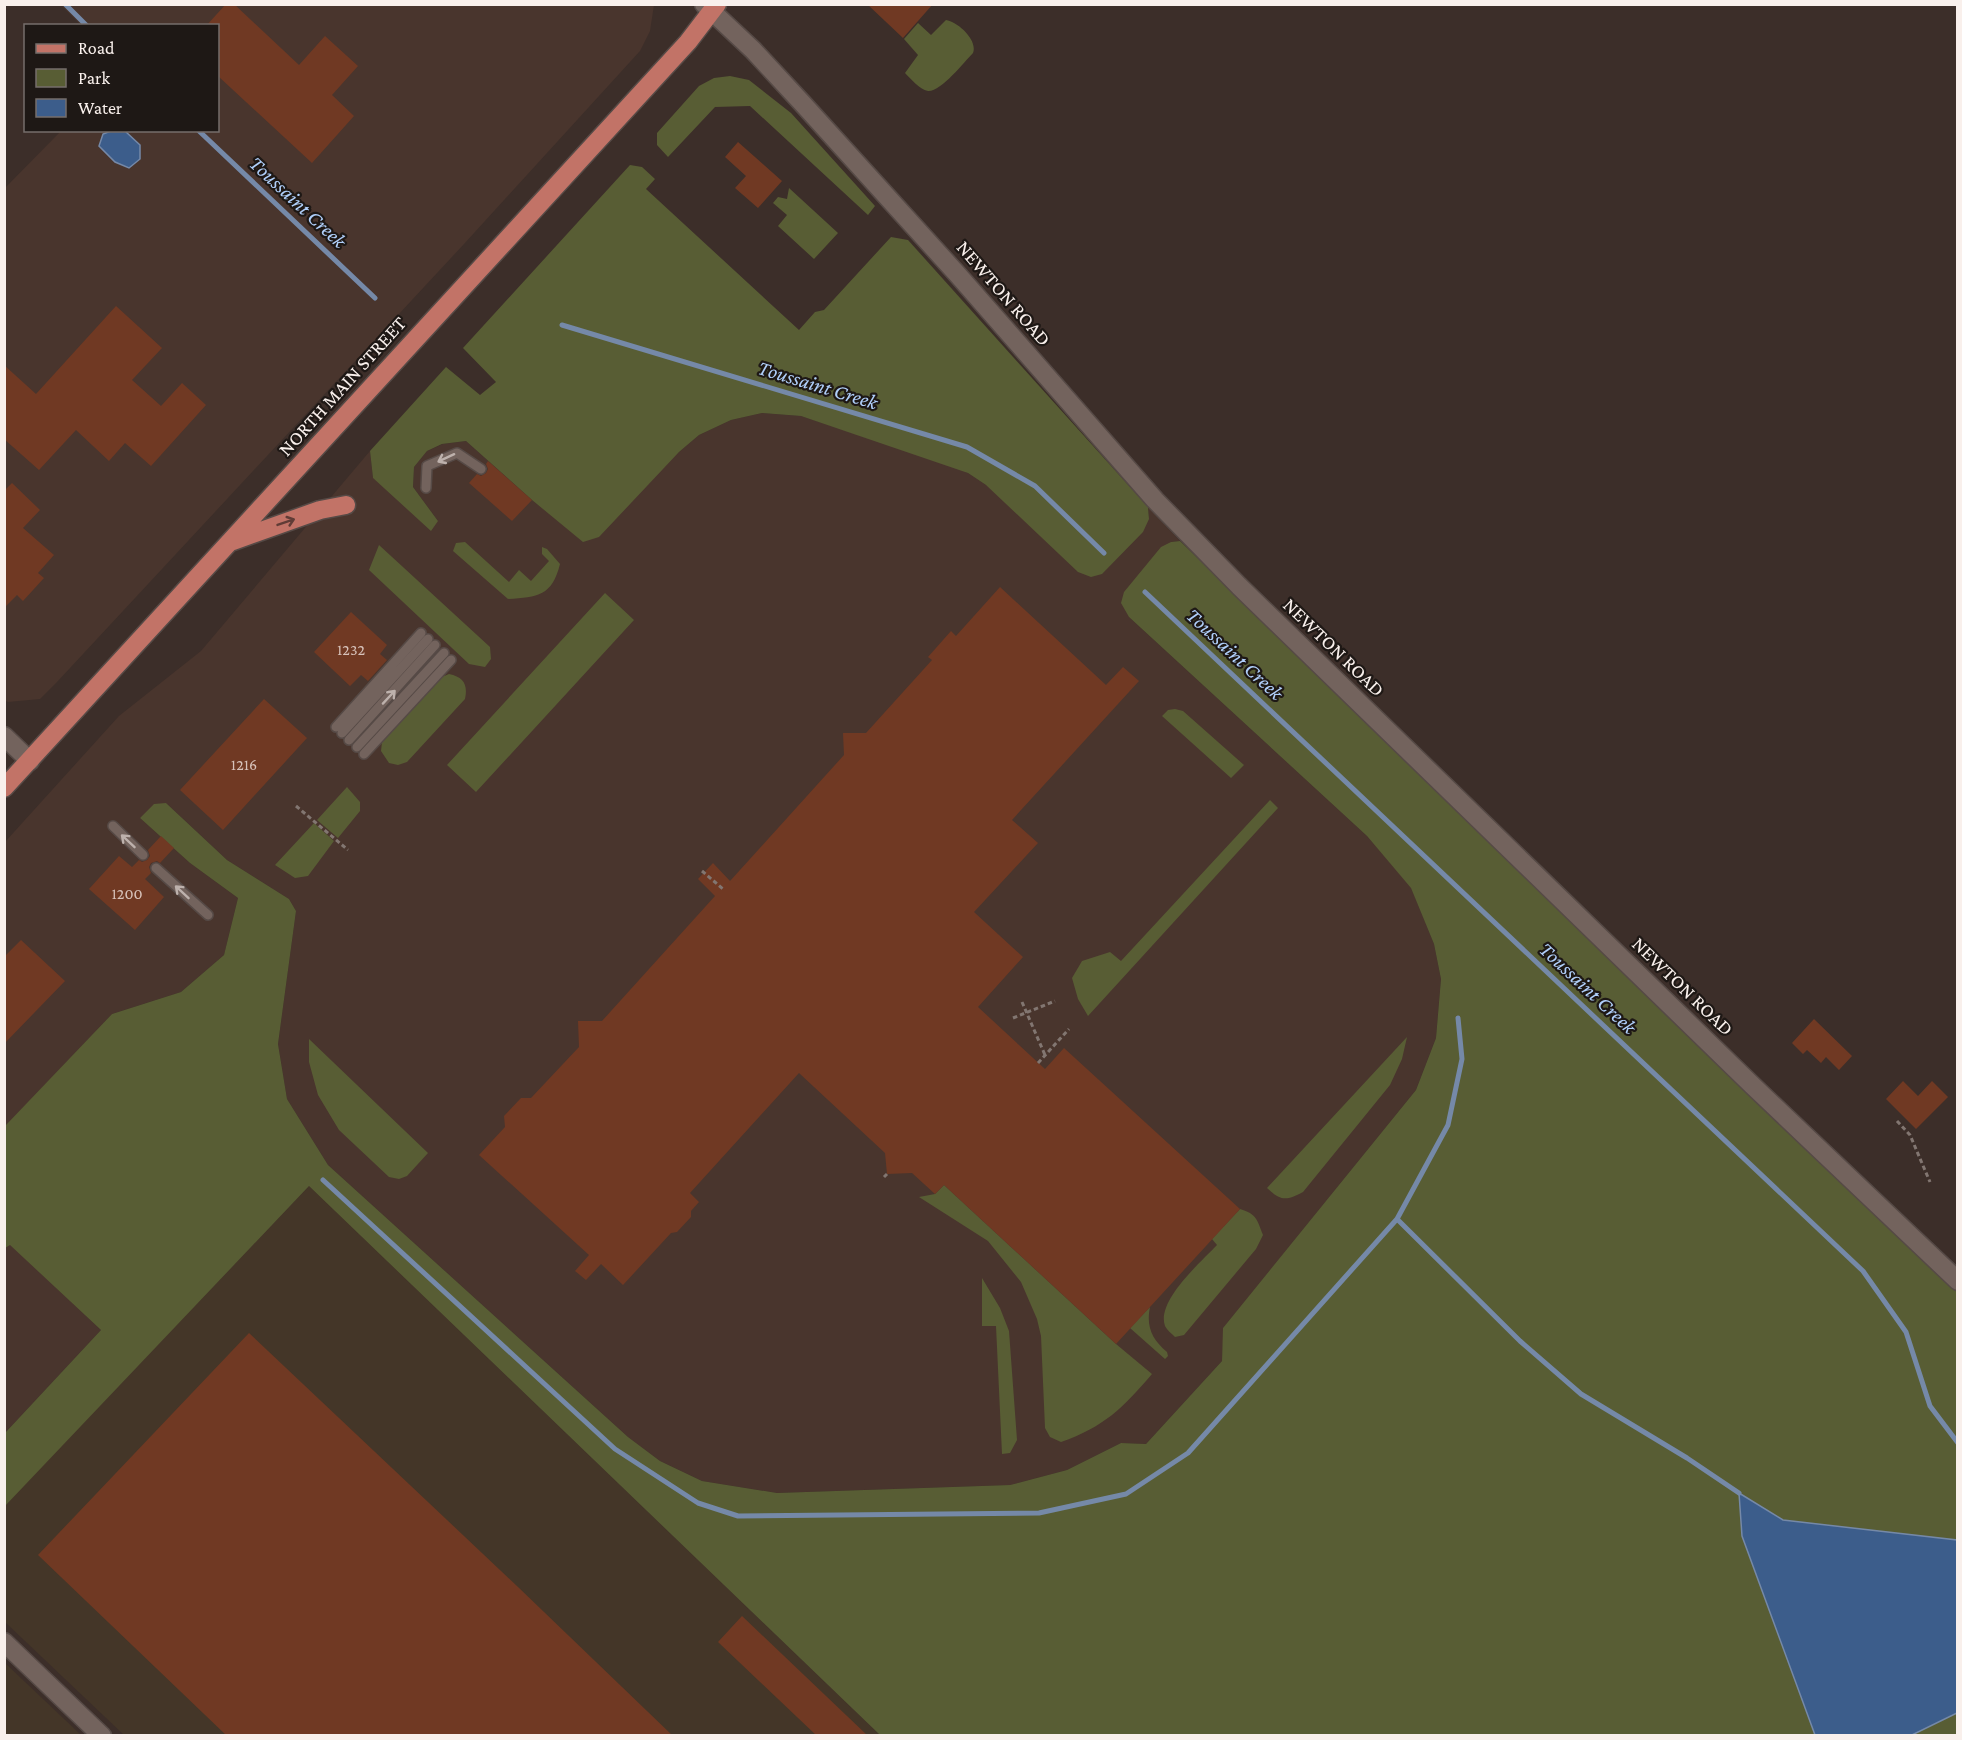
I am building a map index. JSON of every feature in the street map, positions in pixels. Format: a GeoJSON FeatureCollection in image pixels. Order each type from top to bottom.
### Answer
{"type":"FeatureCollection","features":[{"type":"Feature","properties":{"kind":"main road"},"geometry":{"type":"LineString","coordinates":[[711,8],[733,4]]}},
{"type":"Feature","properties":{"kind":"main road","name":"NORTH MAIN STREET"},"geometry":{"type":"LineString","coordinates":[[4,788],[674,58],[711,8]]}},
{"type":"Feature","properties":{"kind":"main road"},"geometry":{"type":"LineString","coordinates":[[231,541],[320,510],[346,506]]}},
{"type":"Feature","properties":{"kind":"street","name":"NEWTON ROAD"},"geometry":{"type":"LineString","coordinates":[[711,8],[803,104],[958,275],[1160,506],[1239,586],[1752,1085],[1958,1281]]}},
{"type":"Feature","properties":{"kind":"street"},"geometry":{"type":"LineString","coordinates":[[4,736],[30,760]]}},
{"type":"Feature","properties":{"kind":"street"},"geometry":{"type":"LineString","coordinates":[[4,1642],[102,1736]]}},
{"type":"Feature","properties":{"kind":"lane"},"geometry":{"type":"LineString","coordinates":[[426,488],[427,466],[457,453],[481,469]]}},
{"type":"Feature","properties":{"kind":"lane"},"geometry":{"type":"LineString","coordinates":[[428,639],[342,733],[428,639]]}},
{"type":"Feature","properties":{"kind":"lane"},"geometry":{"type":"LineString","coordinates":[[444,653],[361,751],[451,660]]}},
{"type":"Feature","properties":{"kind":"lane"},"geometry":{"type":"LineString","coordinates":[[113,826],[143,855]]}},
{"type":"Feature","properties":{"kind":"lane"},"geometry":{"type":"LineString","coordinates":[[156,868],[208,915]]}},
{"type":"Feature","properties":{"kind":"path"},"geometry":{"type":"LineString","coordinates":[[296,806],[348,850]]}},
{"type":"Feature","properties":{"kind":"path"},"geometry":{"type":"LineString","coordinates":[[702,871],[723,889]]}},
{"type":"Feature","properties":{"kind":"path"},"geometry":{"type":"LineString","coordinates":[[1013,1018],[1055,1000]]}},
{"type":"Feature","properties":{"kind":"path"},"geometry":{"type":"LineString","coordinates":[[1022,1002],[1045,1055]]}},
{"type":"Feature","properties":{"kind":"path"},"geometry":{"type":"LineString","coordinates":[[1038,1063],[1069,1029]]}},
{"type":"Feature","properties":{"kind":"path"},"geometry":{"type":"LineString","coordinates":[[1897,1121],[1910,1135],[1930,1182]]}},
{"type":"Feature","properties":{"kind":"shaded area"},"geometry":{"type":"Polygon","coordinates":[[[61,5],[654,5],[650,31],[640,51],[464,244],[57,682],[40,699],[8,702],[4,700],[4,189],[60,132],[219,132],[219,24],[80,24],[61,5]]]}},
{"type":"Feature","properties":{"kind":"shaded area"},"geometry":{"type":"Polygon","coordinates":[[[762,413],[801,416],[951,465],[986,485],[1149,519],[1148,507],[1180,541],[1171,542],[1129,617],[1367,836],[1411,887],[1434,944],[1441,979],[1436,1038],[1416,1090],[1224,1327],[1222,1361],[1146,1444],[1121,1443],[1067,1470],[1010,1485],[777,1493],[702,1481],[660,1461],[628,1437],[328,1165],[287,1099],[278,1044],[296,911],[289,899],[227,860],[166,803],[140,818],[190,863],[238,898],[224,955],[181,992],[112,1014],[7,1125],[5,1144],[5,842],[119,716],[201,651],[370,451],[373,478],[438,521],[413,487],[414,467],[427,451],[443,444],[466,441],[532,500],[583,541],[699,435],[731,420],[762,413]]]}},
{"type":"Feature","properties":{"kind":"shaded area"},"geometry":{"type":"Polygon","coordinates":[[[309,1186],[880,1735],[124,1735],[5,1622],[4,1506],[309,1186]]]}},
{"type":"Feature","properties":{"kind":"shaded area"},"geometry":{"type":"Polygon","coordinates":[[[10,1244],[101,1330],[5,1433],[4,1248],[10,1244]]]}},
{"type":"Feature","properties":{"kind":"shaded area"},"geometry":{"type":"Polygon","coordinates":[[[5,1663],[81,1735],[5,1735],[5,1663]]]}},
{"type":"Feature","properties":{"kind":"green space"},"geometry":{"type":"Polygon","coordinates":[[[946,20],[966,32],[973,43],[973,53],[946,82],[928,91],[918,86],[905,73],[918,55],[904,39],[918,23],[931,35],[946,20]]]}},
{"type":"Feature","properties":{"kind":"green space"},"geometry":{"type":"Polygon","coordinates":[[[730,76],[749,80],[791,113],[875,206],[868,215],[750,106],[715,107],[668,157],[657,145],[657,133],[699,86],[714,78],[730,76]]]}},
{"type":"Feature","properties":{"kind":"green space"},"geometry":{"type":"Polygon","coordinates":[[[630,165],[642,167],[655,179],[646,189],[799,330],[815,312],[824,310],[891,237],[908,240],[1148,507],[1149,519],[1143,532],[1102,574],[1091,577],[1078,572],[986,485],[968,473],[801,416],[762,413],[731,420],[699,435],[679,452],[599,537],[583,542],[466,441],[442,444],[427,451],[414,467],[413,487],[438,521],[431,531],[373,478],[370,451],[446,367],[480,395],[496,382],[463,348],[630,165]]]}},
{"type":"Feature","properties":{"kind":"green space"},"geometry":{"type":"Polygon","coordinates":[[[789,188],[838,233],[814,259],[778,226],[787,215],[773,203],[778,197],[787,199],[789,188]]]}},
{"type":"Feature","properties":{"kind":"green space"},"geometry":{"type":"Polygon","coordinates":[[[1180,541],[1957,1290],[1957,1735],[880,1735],[309,1186],[5,1506],[5,1433],[101,1330],[10,1245],[5,1248],[4,1144],[6,1125],[112,1014],[181,992],[224,955],[238,898],[190,863],[140,818],[154,804],[166,803],[227,860],[289,899],[296,911],[278,1044],[287,1099],[328,1165],[628,1437],[660,1461],[702,1481],[777,1493],[1010,1485],[1067,1470],[1121,1443],[1146,1444],[1222,1361],[1223,1328],[1416,1090],[1436,1038],[1441,979],[1434,944],[1411,888],[1367,836],[1129,617],[1121,603],[1124,592],[1161,547],[1180,541]]]}},
{"type":"Feature","properties":{"kind":"green space"},"geometry":{"type":"Polygon","coordinates":[[[465,542],[509,582],[519,570],[531,581],[549,561],[542,554],[542,547],[547,549],[560,564],[557,575],[548,589],[542,593],[508,599],[453,551],[456,543],[465,542]]]}},
{"type":"Feature","properties":{"kind":"green space"},"geometry":{"type":"Polygon","coordinates":[[[379,545],[490,647],[491,659],[485,667],[469,664],[369,570],[379,545]]]}},
{"type":"Feature","properties":{"kind":"green space"},"geometry":{"type":"Polygon","coordinates":[[[605,593],[634,620],[476,792],[447,765],[605,593]]]}},
{"type":"Feature","properties":{"kind":"green space"},"geometry":{"type":"Polygon","coordinates":[[[449,674],[464,682],[465,699],[407,762],[398,765],[389,763],[381,751],[382,742],[442,677],[449,674]]]}},
{"type":"Feature","properties":{"kind":"green space"},"geometry":{"type":"Polygon","coordinates":[[[1168,710],[1183,711],[1244,765],[1231,778],[1162,716],[1168,710]]]}},
{"type":"Feature","properties":{"kind":"green space"},"geometry":{"type":"Polygon","coordinates":[[[347,787],[360,802],[360,811],[338,838],[317,820],[347,787]]]}},
{"type":"Feature","properties":{"kind":"green space"},"geometry":{"type":"Polygon","coordinates":[[[1270,800],[1278,808],[1088,1016],[1078,999],[1072,978],[1082,961],[1110,952],[1121,961],[1270,800]]]}},
{"type":"Feature","properties":{"kind":"green space"},"geometry":{"type":"Polygon","coordinates":[[[314,823],[334,841],[308,876],[295,878],[275,865],[314,823]]]}},
{"type":"Feature","properties":{"kind":"green space"},"geometry":{"type":"Polygon","coordinates":[[[1407,1037],[1402,1059],[1390,1085],[1303,1192],[1284,1198],[1267,1188],[1407,1037]]]}},
{"type":"Feature","properties":{"kind":"green space"},"geometry":{"type":"Polygon","coordinates":[[[309,1039],[428,1153],[407,1176],[399,1179],[389,1177],[339,1130],[318,1095],[309,1062],[309,1039]]]}},
{"type":"Feature","properties":{"kind":"green space"},"geometry":{"type":"Polygon","coordinates":[[[944,1185],[1116,1344],[1152,1374],[1122,1407],[1101,1423],[1061,1442],[1050,1437],[1045,1428],[1041,1336],[1037,1319],[1021,1282],[988,1241],[919,1197],[935,1194],[944,1185]]]}},
{"type":"Feature","properties":{"kind":"green space"},"geometry":{"type":"Polygon","coordinates":[[[1240,1209],[1256,1218],[1263,1235],[1256,1249],[1184,1335],[1175,1337],[1165,1326],[1164,1316],[1167,1305],[1182,1282],[1217,1245],[1212,1239],[1240,1209]]]}},
{"type":"Feature","properties":{"kind":"green space"},"geometry":{"type":"Polygon","coordinates":[[[982,1278],[1000,1308],[1009,1331],[1017,1440],[1010,1453],[1002,1454],[996,1326],[982,1326],[982,1278]]]}},
{"type":"Feature","properties":{"kind":"green space"},"geometry":{"type":"Polygon","coordinates":[[[1150,1307],[1151,1332],[1167,1352],[1168,1356],[1165,1359],[1130,1328],[1150,1307]]]}},
{"type":"Feature","properties":{"kind":"water"},"geometry":{"type":"Polygon","coordinates":[[[126,132],[140,145],[140,159],[129,168],[115,162],[99,146],[103,134],[126,132]]]}},
{"type":"Feature","properties":{"kind":"water"},"geometry":{"type":"Polygon","coordinates":[[[1739,1493],[1783,1520],[1957,1540],[1957,1713],[1912,1735],[1815,1735],[1742,1536],[1739,1493]]]}},
{"type":"Feature","properties":{"kind":"building"},"geometry":{"type":"Polygon","coordinates":[[[226,4],[234,4],[299,65],[325,36],[358,66],[332,95],[354,116],[312,163],[219,77],[219,24],[208,24],[226,4]]]}},
{"type":"Feature","properties":{"kind":"building"},"geometry":{"type":"Polygon","coordinates":[[[867,4],[933,4],[903,38],[867,4]]]}},
{"type":"Feature","properties":{"kind":"building"},"geometry":{"type":"Polygon","coordinates":[[[738,142],[782,181],[758,208],[735,188],[746,176],[725,157],[738,142]]]}},
{"type":"Feature","properties":{"kind":"building"},"geometry":{"type":"Polygon","coordinates":[[[116,306],[162,348],[132,380],[161,406],[182,383],[206,405],[151,466],[125,443],[109,461],[76,430],[39,470],[4,439],[4,365],[36,394],[116,306]]]}},
{"type":"Feature","properties":{"kind":"building"},"geometry":{"type":"Polygon","coordinates":[[[488,461],[532,500],[512,521],[469,483],[477,474],[481,476],[486,473],[488,461]]]}},
{"type":"Feature","properties":{"kind":"building"},"geometry":{"type":"Polygon","coordinates":[[[12,483],[40,510],[23,528],[54,555],[38,573],[44,578],[23,601],[17,595],[4,608],[4,491],[12,483]]]}},
{"type":"Feature","properties":{"kind":"building"},"geometry":{"type":"Polygon","coordinates":[[[1000,587],[1106,685],[1123,667],[1139,681],[1012,820],[1038,843],[974,912],[1023,957],[978,1007],[1045,1069],[1064,1048],[1240,1209],[1116,1344],[944,1185],[935,1194],[912,1173],[887,1174],[885,1153],[799,1073],[690,1193],[699,1202],[691,1211],[691,1217],[677,1232],[671,1233],[623,1285],[601,1264],[586,1280],[575,1271],[589,1255],[479,1155],[505,1127],[504,1116],[521,1098],[531,1098],[579,1047],[578,1021],[602,1021],[715,896],[698,879],[713,863],[730,881],[844,755],[843,733],[866,733],[932,660],[928,657],[951,631],[956,636],[1000,587]]]}},
{"type":"Feature","properties":{"kind":"building"},"geometry":{"type":"Polygon","coordinates":[[[351,612],[387,645],[380,654],[387,660],[368,681],[361,675],[350,686],[314,652],[351,612]]]}},
{"type":"Feature","properties":{"kind":"building"},"geometry":{"type":"Polygon","coordinates":[[[264,699],[307,738],[223,830],[180,790],[264,699]]]}},
{"type":"Feature","properties":{"kind":"building"},"geometry":{"type":"Polygon","coordinates":[[[161,836],[174,848],[160,863],[157,861],[151,863],[149,867],[151,873],[145,879],[164,897],[135,930],[89,889],[119,856],[132,867],[139,860],[142,862],[147,860],[150,856],[148,850],[161,836]]]}},
{"type":"Feature","properties":{"kind":"building"},"geometry":{"type":"Polygon","coordinates":[[[21,940],[65,981],[4,1044],[4,957],[21,940]]]}},
{"type":"Feature","properties":{"kind":"building"},"geometry":{"type":"Polygon","coordinates":[[[1814,1019],[1852,1056],[1839,1070],[1826,1057],[1821,1063],[1807,1050],[1803,1054],[1792,1043],[1814,1019]]]}},
{"type":"Feature","properties":{"kind":"building"},"geometry":{"type":"Polygon","coordinates":[[[1903,1081],[1918,1096],[1932,1081],[1948,1097],[1916,1129],[1886,1099],[1903,1081]]]}},
{"type":"Feature","properties":{"kind":"building"},"geometry":{"type":"Polygon","coordinates":[[[249,1333],[673,1736],[227,1736],[38,1555],[249,1333]]]}},
{"type":"Feature","properties":{"kind":"building"},"geometry":{"type":"Polygon","coordinates":[[[742,1616],[868,1736],[817,1736],[718,1642],[742,1616]]]}},
{"type":"Feature","properties":{"kind":"waterway","name":"Toussaint Creek"},"geometry":{"type":"LineString","coordinates":[[65,4],[85,24]]}},
{"type":"Feature","properties":{"kind":"waterway","name":"Toussaint Creek"},"geometry":{"type":"LineString","coordinates":[[200,132],[375,298]]}},
{"type":"Feature","properties":{"kind":"waterway","name":"Toussaint Creek"},"geometry":{"type":"LineString","coordinates":[[562,325],[967,447],[1035,486],[1104,553]]}},
{"type":"Feature","properties":{"kind":"waterway","name":"Toussaint Creek"},"geometry":{"type":"LineString","coordinates":[[1145,592],[1863,1271],[1906,1332],[1930,1406],[1958,1443]]}},
{"type":"Feature","properties":{"kind":"waterway"},"geometry":{"type":"LineString","coordinates":[[323,1180],[615,1449],[698,1503],[738,1516],[1039,1513],[1126,1494],[1188,1453],[1397,1219],[1448,1125],[1462,1059],[1458,1018]]}},
{"type":"Feature","properties":{"kind":"waterway"},"geometry":{"type":"LineString","coordinates":[[1397,1219],[1520,1341],[1581,1394],[1687,1458],[1739,1493]]}}]}
